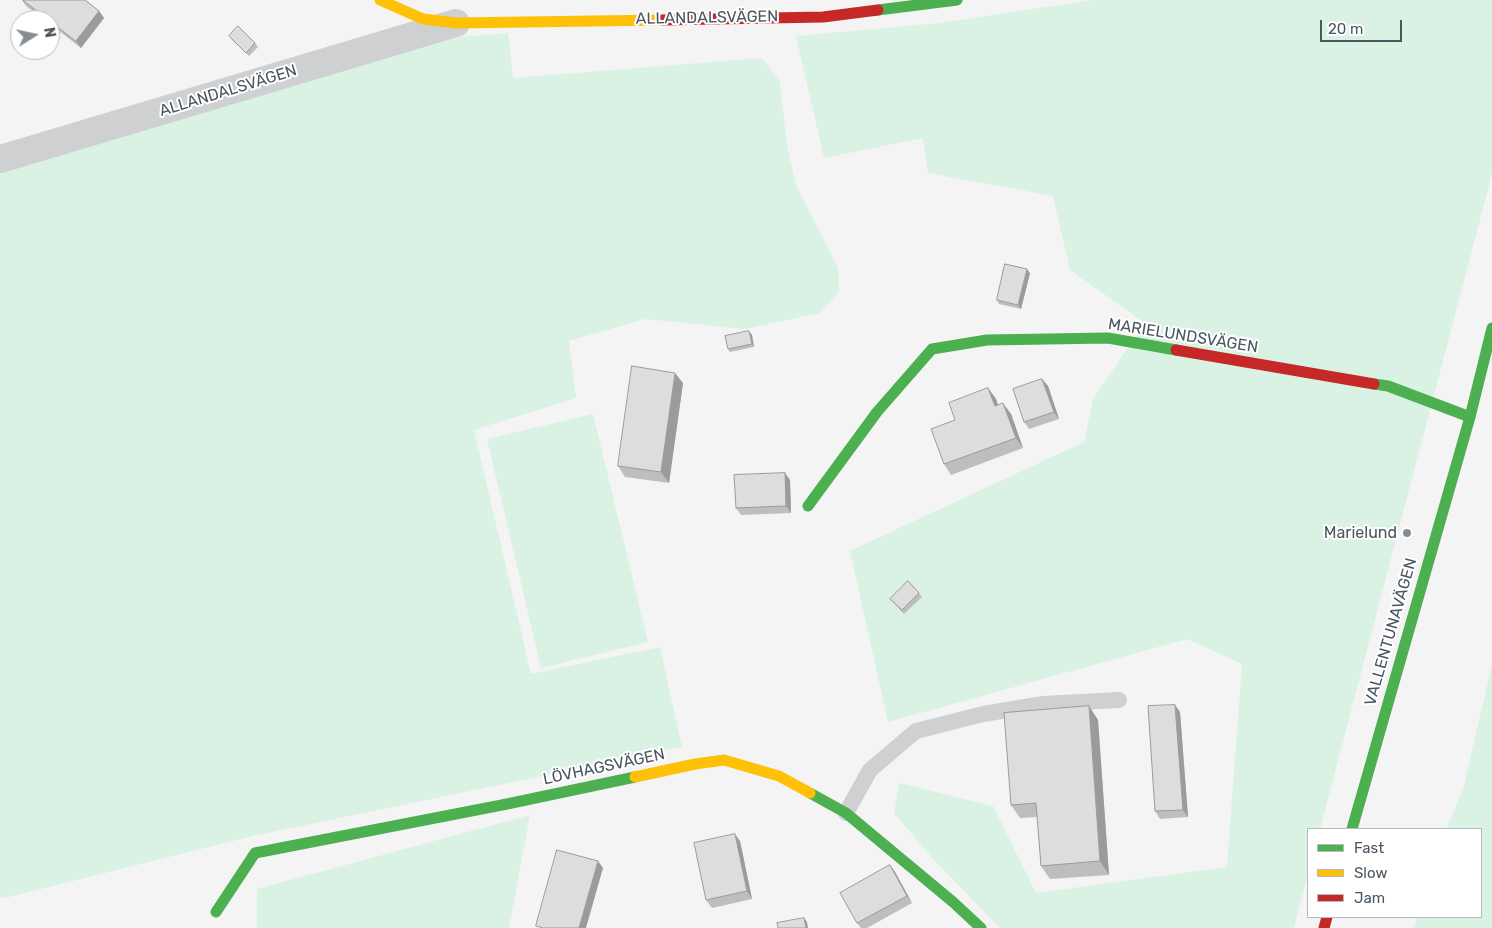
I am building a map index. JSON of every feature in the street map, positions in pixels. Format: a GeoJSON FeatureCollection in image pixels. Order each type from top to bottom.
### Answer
{"type":"FeatureCollection","features":[{"type":"Feature","properties":{"kind":"street","name":"ALLANDALSVÄGEN"},"geometry":{"type":"LineString","coordinates":[[380,0],[423,19],[456,23],[823,17],[956,0]]}},
{"type":"Feature","properties":{"kind":"street","name":"ALLANDALSVÄGEN"},"geometry":{"type":"LineString","coordinates":[[0,158],[456,23]]}},
{"type":"Feature","properties":{"kind":"street","name":"VALLENTUNAVÄGEN"},"geometry":{"type":"LineString","coordinates":[[1352,828],[1470,417],[1492,328]]}},
{"type":"Feature","properties":{"kind":"street","name":"MARIELUNDSVÄGEN"},"geometry":{"type":"LineString","coordinates":[[808,506],[877,412],[932,349],[987,340],[1108,338],[1388,386],[1470,417]]}},
{"type":"Feature","properties":{"kind":"street","name":"LÖVHAGSVÄGEN"},"geometry":{"type":"LineString","coordinates":[[216,912],[255,853],[507,804],[695,764],[724,760],[780,776],[846,813],[953,902],[981,928]]}},
{"type":"Feature","properties":{"kind":"lane"},"geometry":{"type":"LineString","coordinates":[[846,813],[870,770],[916,731],[983,714],[1043,704],[1119,700]]}},
{"type":"Feature","properties":{"kind":"green space"},"geometry":{"type":"Polygon","coordinates":[[[1092,0],[1492,0],[1492,174],[1320,828],[1307,828],[1307,877],[1294,928],[1000,928],[934,860],[894,813],[899,783],[993,806],[1036,893],[1227,867],[1242,664],[1187,639],[888,722],[850,551],[1084,442],[1093,399],[1145,323],[1070,270],[1053,196],[928,173],[923,138],[824,158],[796,36],[940,23],[1092,0]]]}},
{"type":"Feature","properties":{"kind":"green space"},"geometry":{"type":"Polygon","coordinates":[[[508,33],[513,78],[762,58],[780,82],[787,146],[796,185],[838,268],[839,292],[820,313],[745,329],[645,319],[569,341],[576,398],[474,430],[531,674],[660,647],[682,747],[253,836],[5,898],[0,897],[0,169],[461,37],[508,33]]]}},
{"type":"Feature","properties":{"kind":"green space"},"geometry":{"type":"Polygon","coordinates":[[[593,414],[648,642],[541,668],[487,439],[593,414]]]}},
{"type":"Feature","properties":{"kind":"green space"},"geometry":{"type":"Polygon","coordinates":[[[1492,664],[1492,928],[1414,928],[1417,918],[1482,918],[1482,828],[1446,828],[1463,790],[1492,664]]]}},
{"type":"Feature","properties":{"kind":"green space"},"geometry":{"type":"Polygon","coordinates":[[[530,815],[509,928],[257,928],[257,889],[530,815]]]}},
{"type":"Feature","properties":{"kind":"building"},"geometry":{"type":"Polygon","coordinates":[[[23,0],[85,0],[99,11],[76,41],[60,29],[60,10],[36,10],[23,0]]]}},
{"type":"Feature","properties":{"kind":"building"},"geometry":{"type":"Polygon","coordinates":[[[238,26],[255,43],[246,53],[229,36],[238,26]]]}},
{"type":"Feature","properties":{"kind":"building"},"geometry":{"type":"Polygon","coordinates":[[[1005,264],[1027,269],[1018,305],[997,300],[1005,264]]]}},
{"type":"Feature","properties":{"kind":"building"},"geometry":{"type":"Polygon","coordinates":[[[749,331],[752,344],[728,349],[725,336],[749,331]]]}},
{"type":"Feature","properties":{"kind":"building"},"geometry":{"type":"Polygon","coordinates":[[[632,366],[675,373],[661,472],[618,466],[632,366]]]}},
{"type":"Feature","properties":{"kind":"building"},"geometry":{"type":"Polygon","coordinates":[[[1042,379],[1054,412],[1024,422],[1013,389],[1042,379]]]}},
{"type":"Feature","properties":{"kind":"building"},"geometry":{"type":"Polygon","coordinates":[[[988,388],[995,406],[1003,403],[1016,438],[944,464],[931,429],[955,420],[949,403],[988,388]]]}},
{"type":"Feature","properties":{"kind":"building"},"geometry":{"type":"Polygon","coordinates":[[[785,473],[786,506],[736,508],[734,475],[785,473]]]}},
{"type":"Feature","properties":{"kind":"building"},"geometry":{"type":"Polygon","coordinates":[[[908,581],[919,593],[902,610],[890,599],[908,581]]]}},
{"type":"Feature","properties":{"kind":"building"},"geometry":{"type":"Polygon","coordinates":[[[1175,705],[1183,810],[1155,811],[1148,706],[1175,705]]]}},
{"type":"Feature","properties":{"kind":"building"},"geometry":{"type":"Polygon","coordinates":[[[1089,706],[1100,861],[1041,866],[1036,803],[1011,805],[1004,713],[1089,706]]]}},
{"type":"Feature","properties":{"kind":"building"},"geometry":{"type":"Polygon","coordinates":[[[735,834],[747,891],[706,900],[694,843],[735,834]]]}},
{"type":"Feature","properties":{"kind":"building"},"geometry":{"type":"Polygon","coordinates":[[[557,850],[598,861],[579,928],[543,928],[536,926],[557,850]]]}},
{"type":"Feature","properties":{"kind":"building"},"geometry":{"type":"Polygon","coordinates":[[[890,865],[907,896],[857,923],[840,893],[890,865]]]}},
{"type":"Feature","properties":{"kind":"building"},"geometry":{"type":"Polygon","coordinates":[[[804,918],[806,928],[778,928],[777,923],[804,918]]]}},
{"type":"Feature","properties":{"kind":"traffic: fast"},"geometry":{"type":"LineString","coordinates":[[878,10],[957,0]]}},
{"type":"Feature","properties":{"kind":"traffic: fast"},"geometry":{"type":"LineString","coordinates":[[1352,828],[1470,417],[1492,328]]}},
{"type":"Feature","properties":{"kind":"traffic: fast"},"geometry":{"type":"LineString","coordinates":[[808,506],[877,412],[932,349],[987,340],[1108,338],[1176,350]]}},
{"type":"Feature","properties":{"kind":"traffic: fast"},"geometry":{"type":"LineString","coordinates":[[1374,384],[1388,386],[1470,417]]}},
{"type":"Feature","properties":{"kind":"traffic: fast"},"geometry":{"type":"LineString","coordinates":[[216,912],[255,853],[635,777]]}},
{"type":"Feature","properties":{"kind":"traffic: fast"},"geometry":{"type":"LineString","coordinates":[[810,793],[846,813],[953,902],[981,928]]}},
{"type":"Feature","properties":{"kind":"traffic: slow"},"geometry":{"type":"LineString","coordinates":[[380,0],[423,19],[456,23],[663,20]]}},
{"type":"Feature","properties":{"kind":"traffic: slow"},"geometry":{"type":"LineString","coordinates":[[635,777],[695,764],[724,760],[779,776],[810,793]]}},
{"type":"Feature","properties":{"kind":"traffic: jam"},"geometry":{"type":"LineString","coordinates":[[663,20],[823,17],[878,10]]}},
{"type":"Feature","properties":{"kind":"traffic: jam"},"geometry":{"type":"LineString","coordinates":[[1176,350],[1374,384]]}},
{"type":"Feature","properties":{"kind":"traffic: jam"},"geometry":{"type":"LineString","coordinates":[[1324,928],[1327,918]]}},
{"type":"Feature","properties":{"kind":"place","name":"Marielund"},"geometry":{"type":"Point","coordinates":[1407,533]}}]}
